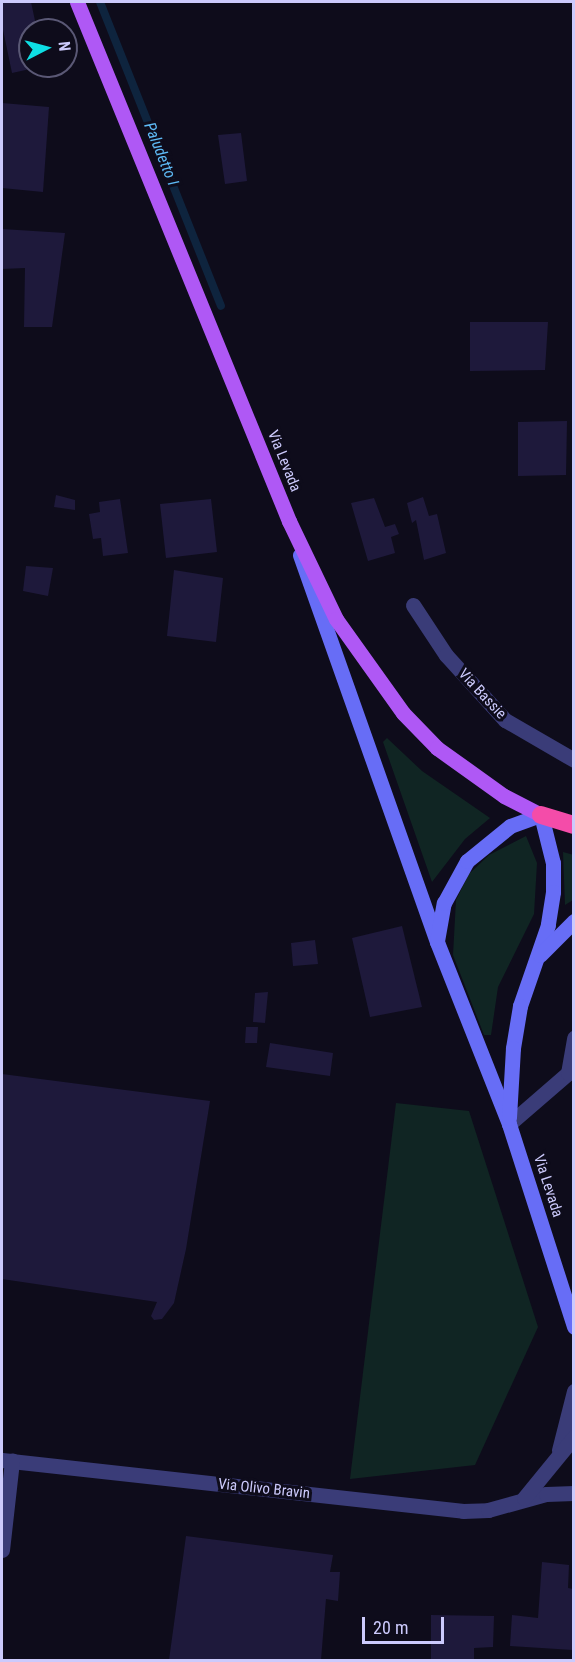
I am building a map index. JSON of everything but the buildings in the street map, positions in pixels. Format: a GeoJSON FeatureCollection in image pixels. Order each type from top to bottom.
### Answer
{"type":"FeatureCollection","features":[{"type":"Feature","properties":{"kind":"highway"},"geometry":{"type":"LineString","coordinates":[[541,814],[573,825]]}},
{"type":"Feature","properties":{"kind":"main road","name":"Via Levada"},"geometry":{"type":"LineString","coordinates":[[77,2],[289,521],[437,942],[509,1124],[573,1327]]}},
{"type":"Feature","properties":{"kind":"main road"},"geometry":{"type":"LineString","coordinates":[[289,521],[336,619],[403,713],[464,770],[541,814]]}},
{"type":"Feature","properties":{"kind":"main road","name":"Via Levada"},"geometry":{"type":"LineString","coordinates":[[509,1124],[513,1048],[520,1006],[548,925],[553,892],[553,863],[541,814]]}},
{"type":"Feature","properties":{"kind":"main road"},"geometry":{"type":"LineString","coordinates":[[437,942],[444,903],[467,861],[510,826],[541,814]]}},
{"type":"Feature","properties":{"kind":"main road","name":"Via Levada"},"geometry":{"type":"LineString","coordinates":[[534,962],[573,921]]}},
{"type":"Feature","properties":{"kind":"street","name":"Via Bassie"},"geometry":{"type":"LineString","coordinates":[[413,605],[446,655],[505,720],[573,760]]}},
{"type":"Feature","properties":{"kind":"street"},"geometry":{"type":"LineString","coordinates":[[509,1124],[568,1073],[573,1038]]}},
{"type":"Feature","properties":{"kind":"street"},"geometry":{"type":"LineString","coordinates":[[558,1453],[573,1390]]}},
{"type":"Feature","properties":{"kind":"street"},"geometry":{"type":"LineString","coordinates":[[524,1498],[573,1437]]}},
{"type":"Feature","properties":{"kind":"street"},"geometry":{"type":"LineString","coordinates":[[2,1550],[7,1460]]}},
{"type":"Feature","properties":{"kind":"street","name":"Via Olivo Bravin"},"geometry":{"type":"LineString","coordinates":[[7,1460],[463,1510],[488,1510],[524,1498],[546,1494]]}},
{"type":"Feature","properties":{"kind":"street"},"geometry":{"type":"LineString","coordinates":[[546,1494],[573,1481]]}},
{"type":"Feature","properties":{"kind":"street"},"geometry":{"type":"LineString","coordinates":[[546,1494],[573,1492]]}},
{"type":"Feature","properties":{"kind":"green space"},"geometry":{"type":"Polygon","coordinates":[[[387,738],[422,771],[490,818],[465,839],[432,882],[383,742],[387,738]]]}},
{"type":"Feature","properties":{"kind":"green space"},"geometry":{"type":"Polygon","coordinates":[[[526,836],[537,863],[534,914],[498,987],[491,1035],[484,1035],[453,955],[456,900],[469,874],[489,855],[526,836]]]}},
{"type":"Feature","properties":{"kind":"green space"},"geometry":{"type":"Polygon","coordinates":[[[563,852],[574,855],[573,900],[565,905],[563,852]]]}},
{"type":"Feature","properties":{"kind":"green space"},"geometry":{"type":"Polygon","coordinates":[[[396,1103],[469,1111],[538,1327],[475,1465],[350,1479],[396,1103]]]}},
{"type":"Feature","properties":{"kind":"waterway","name":"Paludetto I"},"geometry":{"type":"LineString","coordinates":[[100,2],[221,306]]}}]}
